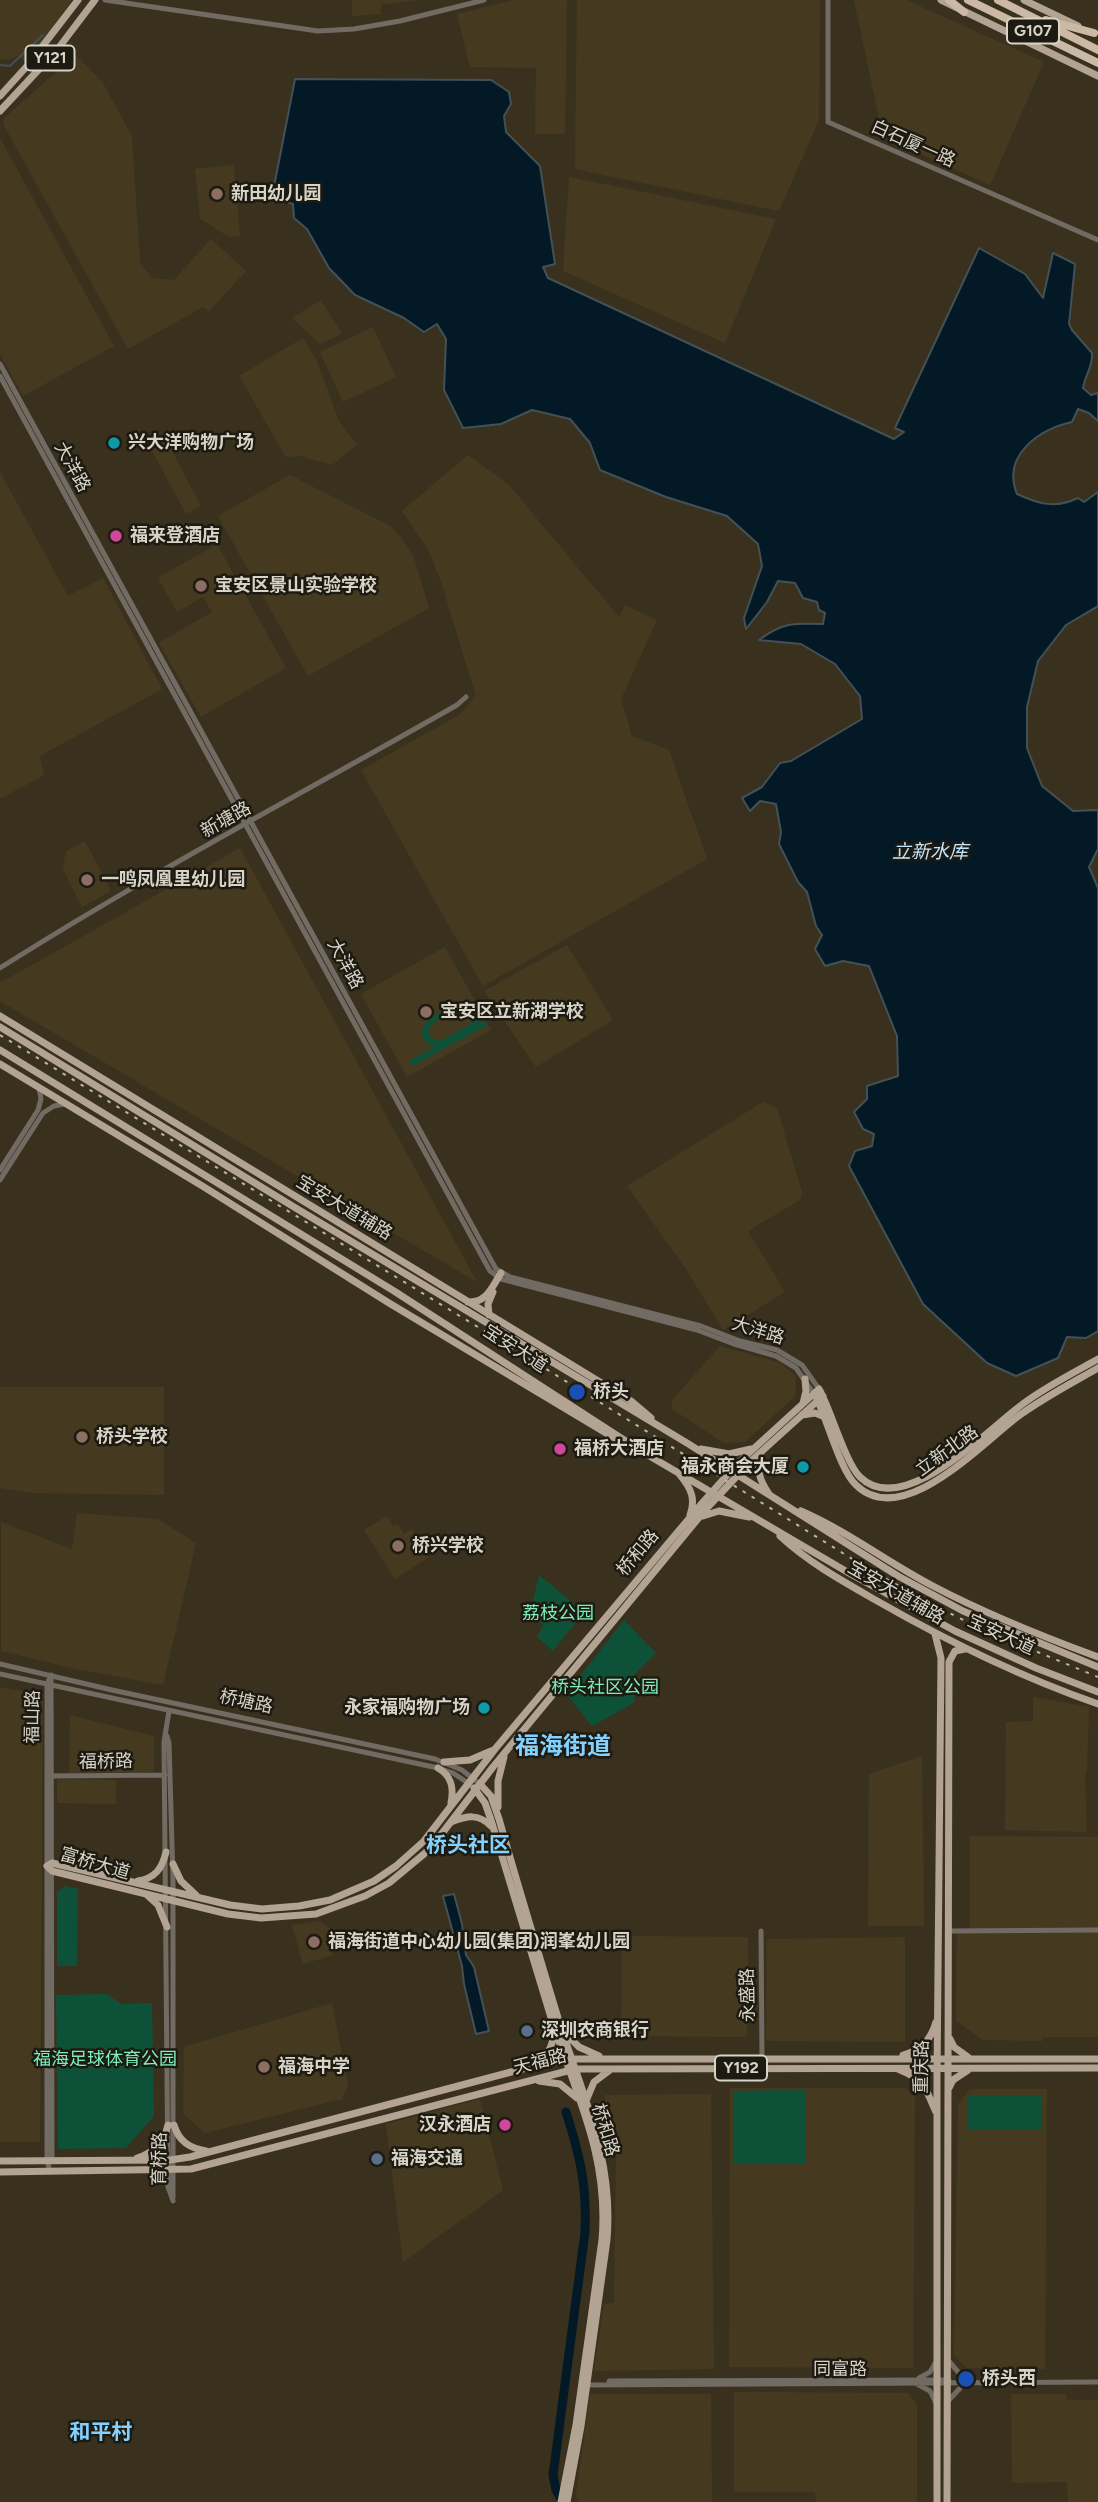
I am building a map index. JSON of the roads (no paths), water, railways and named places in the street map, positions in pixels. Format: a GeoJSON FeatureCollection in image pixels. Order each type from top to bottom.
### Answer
{"type":"FeatureCollection","features":[{"type":"Feature","properties":{"kind":"highway"},"geometry":{"type":"LineString","coordinates":[[949,0],[964,12]]}},
{"type":"Feature","properties":{"kind":"highway","name":"G107"},"geometry":{"type":"LineString","coordinates":[[968,0],[1098,63]]}},
{"type":"Feature","properties":{"kind":"highway","name":"G107"},"geometry":{"type":"LineString","coordinates":[[998,0],[1098,50]]}},
{"type":"Feature","properties":{"kind":"highway"},"geometry":{"type":"LineString","coordinates":[[1028,15],[1096,34]]}},
{"type":"Feature","properties":{"kind":"main road","name":"Y121"},"geometry":{"type":"LineString","coordinates":[[0,96],[78,0]]}},
{"type":"Feature","properties":{"kind":"main road","name":"Y121"},"geometry":{"type":"LineString","coordinates":[[0,111],[57,50],[95,0]]}},
{"type":"Feature","properties":{"kind":"main road"},"geometry":{"type":"LineString","coordinates":[[941,0],[1098,76]]}},
{"type":"Feature","properties":{"kind":"main road"},"geometry":{"type":"LineString","coordinates":[[1024,0],[1096,34]]}},
{"type":"Feature","properties":{"kind":"main road"},"geometry":{"type":"LineString","coordinates":[[47,41],[57,50]]}},
{"type":"Feature","properties":{"kind":"main road","name":"宝安大道辅路"},"geometry":{"type":"LineString","coordinates":[[0,1016],[631,1401],[667,1431]]}},
{"type":"Feature","properties":{"kind":"main road","name":"宝安大道"},"geometry":{"type":"LineString","coordinates":[[0,1027],[687,1443],[898,1576],[962,1611],[1098,1667]]}},
{"type":"Feature","properties":{"kind":"main road","name":"宝安大道"},"geometry":{"type":"LineString","coordinates":[[0,1050],[394,1291],[641,1451],[766,1525],[920,1614],[1037,1668],[1098,1692]]}},
{"type":"Feature","properties":{"kind":"main road"},"geometry":{"type":"LineString","coordinates":[[0,1064],[603,1433],[641,1451]]}},
{"type":"Feature","properties":{"kind":"main road"},"geometry":{"type":"LineString","coordinates":[[468,1301],[482,1300],[501,1276]]}},
{"type":"Feature","properties":{"kind":"main road"},"geometry":{"type":"LineString","coordinates":[[489,1315],[488,1301],[501,1276]]}},
{"type":"Feature","properties":{"kind":"main road","name":"立新北路"},"geometry":{"type":"LineString","coordinates":[[819,1395],[858,1474],[874,1485],[899,1487],[914,1483],[938,1470],[1021,1405],[1098,1359]]}},
{"type":"Feature","properties":{"kind":"main road","name":"立新北路"},"geometry":{"type":"LineString","coordinates":[[819,1395],[825,1418],[854,1483],[873,1495],[898,1497],[917,1491],[942,1477],[1026,1411],[1098,1368]]}},
{"type":"Feature","properties":{"kind":"main road"},"geometry":{"type":"LineString","coordinates":[[801,1406],[806,1391],[805,1379]]}},
{"type":"Feature","properties":{"kind":"main road","name":"桥和路"},"geometry":{"type":"LineString","coordinates":[[470,1780],[734,1473],[801,1406],[819,1395]]}},
{"type":"Feature","properties":{"kind":"main road","name":"桥和路"},"geometry":{"type":"LineString","coordinates":[[760,1448],[801,1416],[819,1395]]}},
{"type":"Feature","properties":{"kind":"main road"},"geometry":{"type":"LineString","coordinates":[[801,1416],[815,1413],[825,1418]]}},
{"type":"Feature","properties":{"kind":"main road"},"geometry":{"type":"LineString","coordinates":[[687,1443],[723,1454],[760,1448],[760,1475],[772,1497]]}},
{"type":"Feature","properties":{"kind":"main road"},"geometry":{"type":"LineString","coordinates":[[678,1472],[692,1495],[691,1522]]}},
{"type":"Feature","properties":{"kind":"main road","name":"宝安大道辅路"},"geometry":{"type":"LineString","coordinates":[[782,1503],[830,1525],[902,1569],[979,1608],[1098,1657]]}},
{"type":"Feature","properties":{"kind":"main road"},"geometry":{"type":"LineString","coordinates":[[691,1522],[714,1512],[758,1519]]}},
{"type":"Feature","properties":{"kind":"main road","name":"桥和路"},"geometry":{"type":"LineString","coordinates":[[478,1786],[691,1522]]}},
{"type":"Feature","properties":{"kind":"main road","name":"宝安大道辅路"},"geometry":{"type":"LineString","coordinates":[[766,1525],[803,1557],[935,1634],[1098,1704]]}},
{"type":"Feature","properties":{"kind":"main road","name":"重庆路"},"geometry":{"type":"LineString","coordinates":[[935,1634],[941,1653],[945,1697],[949,1931],[943,2358],[938,2381],[937,2502]]}},
{"type":"Feature","properties":{"kind":"main road","name":"重庆路"},"geometry":{"type":"LineString","coordinates":[[947,2502],[947,2381],[943,2358],[937,2068],[945,1697],[950,1658],[955,1651],[965,1649]]}},
{"type":"Feature","properties":{"kind":"main road"},"geometry":{"type":"LineString","coordinates":[[512,1728],[520,1735]]}},
{"type":"Feature","properties":{"kind":"main road"},"geometry":{"type":"LineString","coordinates":[[444,1762],[470,1760],[495,1749]]}},
{"type":"Feature","properties":{"kind":"main road"},"geometry":{"type":"LineString","coordinates":[[499,1819],[498,1781],[505,1754]]}},
{"type":"Feature","properties":{"kind":"main road"},"geometry":{"type":"LineString","coordinates":[[438,1768],[451,1782],[453,1792],[450,1805]]}},
{"type":"Feature","properties":{"kind":"main road","name":"桥塘路"},"geometry":{"type":"LineString","coordinates":[[470,1780],[478,1786]]}},
{"type":"Feature","properties":{"kind":"main road","name":"富桥大道"},"geometry":{"type":"LineString","coordinates":[[50,1866],[143,1893],[203,1899],[230,1905],[273,1909],[330,1900],[385,1874],[416,1849],[470,1780]]}},
{"type":"Feature","properties":{"kind":"main road","name":"桥和路"},"geometry":{"type":"LineString","coordinates":[[478,1786],[491,1796],[499,1819],[556,2021]]}},
{"type":"Feature","properties":{"kind":"main road","name":"桥和路"},"geometry":{"type":"LineString","coordinates":[[478,1786],[604,2162],[609,2210],[607,2240],[566,2489],[561,2502]]}},
{"type":"Feature","properties":{"kind":"main road","name":"富桥大道"},"geometry":{"type":"LineString","coordinates":[[50,1866],[130,1881],[228,1914],[289,1918],[332,1909],[365,1896],[388,1882],[420,1858],[439,1838],[478,1786]]}},
{"type":"Feature","properties":{"kind":"main road"},"geometry":{"type":"LineString","coordinates":[[450,1822],[476,1816],[495,1831]]}},
{"type":"Feature","properties":{"kind":"main road"},"geometry":{"type":"LineString","coordinates":[[431,1832],[439,1838]]}},
{"type":"Feature","properties":{"kind":"main road"},"geometry":{"type":"LineString","coordinates":[[130,1881],[153,1877],[161,1868],[166,1852]]}},
{"type":"Feature","properties":{"kind":"main road"},"geometry":{"type":"LineString","coordinates":[[173,1864],[186,1886],[203,1899]]}},
{"type":"Feature","properties":{"kind":"main road"},"geometry":{"type":"LineString","coordinates":[[143,1893],[158,1905],[167,1927]]}},
{"type":"Feature","properties":{"kind":"main road"},"geometry":{"type":"LineString","coordinates":[[898,2059],[926,2044],[933,2033],[939,2011]]}},
{"type":"Feature","properties":{"kind":"main road"},"geometry":{"type":"LineString","coordinates":[[556,2021],[579,2047],[606,2058]]}},
{"type":"Feature","properties":{"kind":"main road"},"geometry":{"type":"LineString","coordinates":[[530,2067],[543,2059],[550,2048],[556,2021]]}},
{"type":"Feature","properties":{"kind":"main road"},"geometry":{"type":"LineString","coordinates":[[948,2028],[954,2047],[962,2054],[974,2058]]}},
{"type":"Feature","properties":{"kind":"main road","name":"天福路"},"geometry":{"type":"LineString","coordinates":[[0,2161],[171,2160],[568,2059],[1098,2059]]}},
{"type":"Feature","properties":{"kind":"main road"},"geometry":{"type":"LineString","coordinates":[[531,2080],[560,2084],[583,2101],[594,2082],[616,2068]]}},
{"type":"Feature","properties":{"kind":"main road"},"geometry":{"type":"LineString","coordinates":[[894,2068],[919,2078],[927,2088],[938,2115]]}},
{"type":"Feature","properties":{"kind":"main road","name":"Y192"},"geometry":{"type":"LineString","coordinates":[[947,2093],[957,2077],[975,2068]]}},
{"type":"Feature","properties":{"kind":"main road","name":"天福路"},"geometry":{"type":"LineString","coordinates":[[0,2172],[191,2169],[572,2069],[1098,2068]]}},
{"type":"Feature","properties":{"kind":"main road"},"geometry":{"type":"LineString","coordinates":[[128,2160],[152,2152],[171,2125],[185,2144],[198,2149],[214,2150]]}},
{"type":"Feature","properties":{"kind":"main road","name":"桥和路"},"geometry":{"type":"LineString","coordinates":[[566,2489],[568,2502]]}},
{"type":"Feature","properties":{"kind":"street"},"geometry":{"type":"LineString","coordinates":[[105,0],[318,32],[400,21],[484,0]]}},
{"type":"Feature","properties":{"kind":"street","name":"白石厦一路"},"geometry":{"type":"LineString","coordinates":[[828,0],[828,121],[1098,240]]}},
{"type":"Feature","properties":{"kind":"street","name":"大洋路"},"geometry":{"type":"LineString","coordinates":[[0,364],[489,1269],[501,1276],[697,1330],[776,1356],[792,1365],[819,1395]]}},
{"type":"Feature","properties":{"kind":"street","name":"大洋路"},"geometry":{"type":"LineString","coordinates":[[0,376],[248,824]]}},
{"type":"Feature","properties":{"kind":"street","name":"新塘路"},"geometry":{"type":"LineString","coordinates":[[0,968],[80,918],[457,705],[466,697]]}},
{"type":"Feature","properties":{"kind":"street"},"geometry":{"type":"LineString","coordinates":[[0,1170],[38,1110],[41,1098],[38,1088]]}},
{"type":"Feature","properties":{"kind":"street"},"geometry":{"type":"LineString","coordinates":[[0,1180],[47,1108],[64,1104]]}},
{"type":"Feature","properties":{"kind":"street","name":"大洋路"},"geometry":{"type":"LineString","coordinates":[[501,1276],[701,1326],[735,1339],[777,1350],[802,1365],[819,1395]]}},
{"type":"Feature","properties":{"kind":"street","name":"桥塘路"},"geometry":{"type":"LineString","coordinates":[[0,1664],[444,1762],[470,1780]]}},
{"type":"Feature","properties":{"kind":"street","name":"桥塘路"},"geometry":{"type":"LineString","coordinates":[[0,1674],[438,1768],[470,1780]]}},
{"type":"Feature","properties":{"kind":"street","name":"福山路"},"geometry":{"type":"LineString","coordinates":[[50,2172],[51,1675]]}},
{"type":"Feature","properties":{"kind":"street","name":"育桥路"},"geometry":{"type":"LineString","coordinates":[[169,1711],[164,1742],[166,1852],[170,1895],[171,2171]]}},
{"type":"Feature","properties":{"kind":"street","name":"育桥路"},"geometry":{"type":"LineString","coordinates":[[166,1734],[169,1743],[173,1864],[167,1927],[171,2125]]}},
{"type":"Feature","properties":{"kind":"street","name":"福桥路"},"geometry":{"type":"LineString","coordinates":[[49,1777],[165,1775]]}},
{"type":"Feature","properties":{"kind":"street"},"geometry":{"type":"LineString","coordinates":[[228,1914],[230,1905]]}},
{"type":"Feature","properties":{"kind":"street"},"geometry":{"type":"LineString","coordinates":[[949,1931],[1098,1930]]}},
{"type":"Feature","properties":{"kind":"street","name":"永盛路"},"geometry":{"type":"LineString","coordinates":[[761,1931],[762,2058]]}},
{"type":"Feature","properties":{"kind":"street"},"geometry":{"type":"LineString","coordinates":[[938,2407],[930,2391],[917,2381],[943,2358],[965,2381],[947,2402]]}},
{"type":"Feature","properties":{"kind":"street","name":"同富路"},"geometry":{"type":"LineString","coordinates":[[584,2383],[1098,2380]]}},
{"type":"Feature","properties":{"kind":"water","name":"立新水库"},"geometry":{"type":"Polygon","coordinates":[[[295,79],[491,80],[509,92],[511,104],[504,116],[506,132],[540,166],[555,264],[543,267],[548,278],[894,439],[904,432],[895,428],[979,248],[1025,274],[1043,298],[1053,253],[1075,264],[1069,324],[1092,353],[1083,388],[1091,395],[1098,393],[1098,421],[1089,413],[1078,409],[1072,422],[1036,438],[1019,456],[1014,467],[1013,480],[1017,494],[1047,504],[1078,498],[1084,502],[1098,492],[1098,606],[1066,625],[1038,661],[1027,707],[1027,748],[1042,786],[1073,811],[1098,810],[1098,849],[1089,867],[1098,888],[1098,1331],[1086,1338],[1067,1337],[1058,1358],[1016,1376],[987,1363],[923,1304],[849,1166],[855,1151],[872,1146],[874,1134],[863,1129],[854,1112],[867,1099],[867,1086],[898,1076],[897,1036],[869,966],[843,961],[825,966],[815,949],[822,935],[816,926],[807,892],[798,882],[779,844],[781,832],[776,804],[760,801],[750,811],[742,798],[762,787],[780,763],[791,761],[862,719],[860,696],[835,664],[801,644],[759,640],[790,625],[823,624],[825,613],[819,610],[817,602],[803,598],[795,583],[778,581],[767,602],[746,629],[744,618],[762,566],[758,544],[727,516],[666,497],[600,470],[590,443],[570,419],[532,410],[501,424],[463,428],[444,390],[446,339],[437,324],[424,332],[404,318],[355,295],[329,268],[307,229],[294,218],[293,204],[272,197],[295,79]]]}},
{"type":"Feature","properties":{"kind":"water"},"geometry":{"type":"Polygon","coordinates":[[[454,1894],[466,1955],[474,1967],[489,2031],[476,2034],[462,1966],[443,1896],[454,1894]]]}},
{"type":"Feature","properties":{"kind":"waterway"},"geometry":{"type":"LineString","coordinates":[[0,65],[10,66],[43,35]]}},
{"type":"Feature","properties":{"kind":"waterway"},"geometry":{"type":"LineString","coordinates":[[563,2502],[556,2490],[553,2475],[585,2232],[582,2171],[566,2112]]}},
{"type":"Feature","properties":{"kind":"railway"},"geometry":{"type":"LineString","coordinates":[[0,1035],[870,1570],[982,1629],[1098,1677]]}},
{"type":"Feature","properties":{"kind":"place","name":"新田幼儿园"},"geometry":{"type":"Point","coordinates":[217,194]}},
{"type":"Feature","properties":{"kind":"place","name":"兴大洋购物广场"},"geometry":{"type":"Point","coordinates":[114,443]}},
{"type":"Feature","properties":{"kind":"place","name":"福来登酒店"},"geometry":{"type":"Point","coordinates":[116,536]}},
{"type":"Feature","properties":{"kind":"place","name":"宝安区景山实验学校"},"geometry":{"type":"Point","coordinates":[201,586]}},
{"type":"Feature","properties":{"kind":"place","name":"一鸣凤凰里幼儿园"},"geometry":{"type":"Point","coordinates":[87,880]}},
{"type":"Feature","properties":{"kind":"place","name":"宝安区立新湖学校"},"geometry":{"type":"Point","coordinates":[426,1012]}},
{"type":"Feature","properties":{"kind":"place","name":"桥头"},"geometry":{"type":"Point","coordinates":[577,1392]}},
{"type":"Feature","properties":{"kind":"place","name":"桥头学校"},"geometry":{"type":"Point","coordinates":[82,1437]}},
{"type":"Feature","properties":{"kind":"place","name":"福桥大酒店"},"geometry":{"type":"Point","coordinates":[560,1449]}},
{"type":"Feature","properties":{"kind":"place","name":"福永商会大厦"},"geometry":{"type":"Point","coordinates":[803,1467]}},
{"type":"Feature","properties":{"kind":"place","name":"桥兴学校"},"geometry":{"type":"Point","coordinates":[398,1546]}},
{"type":"Feature","properties":{"kind":"place","name":"永家福购物广场"},"geometry":{"type":"Point","coordinates":[484,1708]}},
{"type":"Feature","properties":{"kind":"place","name":"福海街道中心幼儿园(集团)润峯幼儿园"},"geometry":{"type":"Point","coordinates":[314,1942]}},
{"type":"Feature","properties":{"kind":"place","name":"深圳农商银行"},"geometry":{"type":"Point","coordinates":[527,2031]}},
{"type":"Feature","properties":{"kind":"place","name":"福海中学"},"geometry":{"type":"Point","coordinates":[264,2067]}},
{"type":"Feature","properties":{"kind":"place","name":"汉永酒店"},"geometry":{"type":"Point","coordinates":[505,2125]}},
{"type":"Feature","properties":{"kind":"place","name":"福海交通"},"geometry":{"type":"Point","coordinates":[377,2159]}},
{"type":"Feature","properties":{"kind":"place","name":"桥头西"},"geometry":{"type":"Point","coordinates":[966,2379]}},
{"type":"Feature","properties":{"kind":"district","name":"福海街道"},"geometry":{"type":"Point","coordinates":[563,1747]}},
{"type":"Feature","properties":{"kind":"district","name":"桥头社区"},"geometry":{"type":"Point","coordinates":[468,1846]}},
{"type":"Feature","properties":{"kind":"district","name":"和平村"},"geometry":{"type":"Point","coordinates":[101,2433]}},
{"type":"Feature","properties":{"kind":"park label","name":"荔枝公园"},"geometry":{"type":"Point","coordinates":[558,1614]}},
{"type":"Feature","properties":{"kind":"park label","name":"桥头社区公园"},"geometry":{"type":"Point","coordinates":[605,1688]}},
{"type":"Feature","properties":{"kind":"park label","name":"福海足球体育公园"},"geometry":{"type":"Point","coordinates":[105,2060]}}]}
